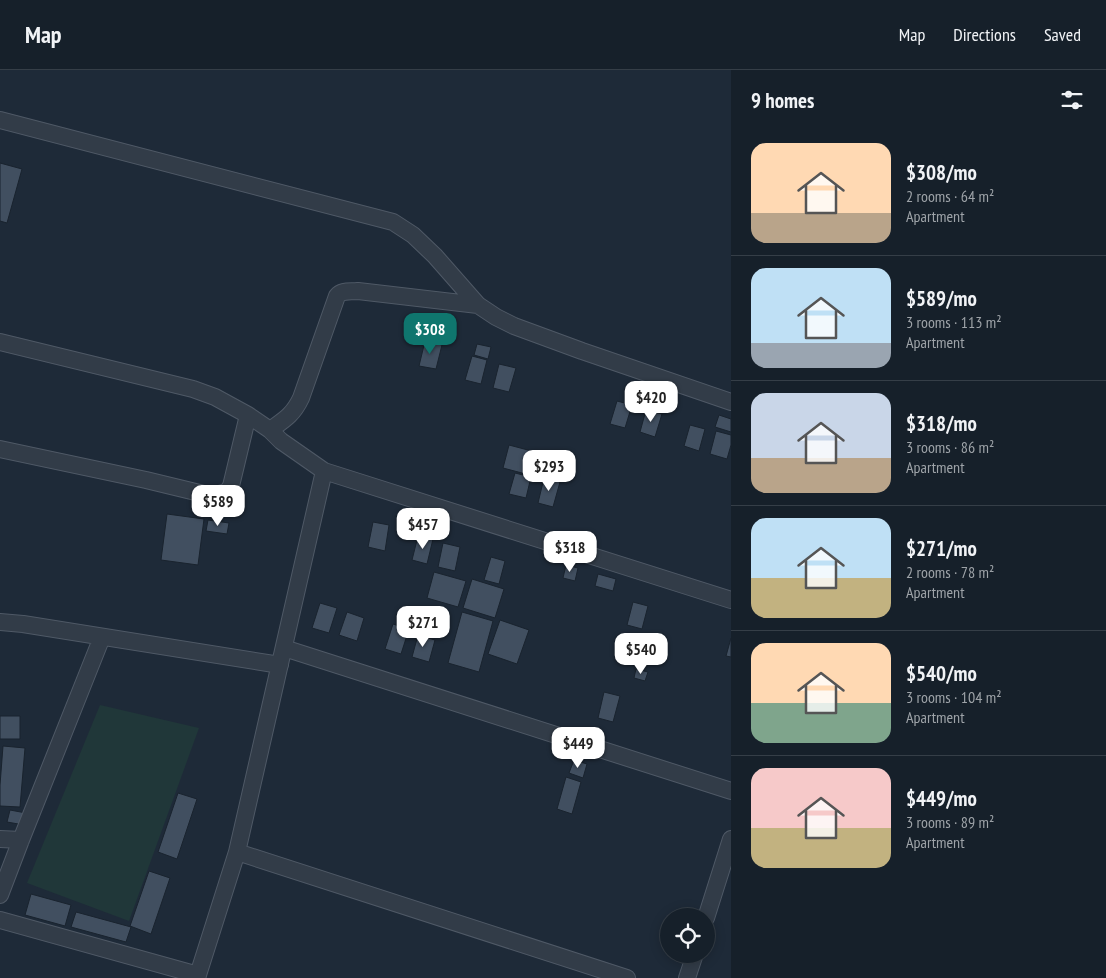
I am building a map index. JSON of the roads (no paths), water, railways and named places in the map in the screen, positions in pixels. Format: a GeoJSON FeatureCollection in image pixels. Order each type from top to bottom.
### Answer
{"type":"FeatureCollection","features":[{"type":"Feature","properties":{"kind":"street"},"geometry":{"type":"LineString","coordinates":[[0,120],[393,222],[414,235],[436,256],[478,305],[496,317],[514,326],[557,342],[731,402]]}},
{"type":"Feature","properties":{"kind":"street"},"geometry":{"type":"LineString","coordinates":[[270,430],[296,409],[337,296],[342,292],[358,292],[478,305]]}},
{"type":"Feature","properties":{"kind":"street"},"geometry":{"type":"LineString","coordinates":[[0,342],[193,389],[215,397],[248,415],[324,471],[731,600]]}},
{"type":"Feature","properties":{"kind":"street"},"geometry":{"type":"LineString","coordinates":[[0,449],[208,494],[219,494],[227,492],[231,486],[248,415]]}},
{"type":"Feature","properties":{"kind":"street"},"geometry":{"type":"LineString","coordinates":[[0,920],[197,976],[237,852],[324,471]]}},
{"type":"Feature","properties":{"kind":"street"},"geometry":{"type":"LineString","coordinates":[[0,622],[280,665]]}},
{"type":"Feature","properties":{"kind":"street"},"geometry":{"type":"LineString","coordinates":[[0,895],[102,637]]}},
{"type":"Feature","properties":{"kind":"street"},"geometry":{"type":"LineString","coordinates":[[284,648],[731,791]]}},
{"type":"Feature","properties":{"kind":"street"},"geometry":{"type":"LineString","coordinates":[[0,838],[21,840]]}},
{"type":"Feature","properties":{"kind":"street"},"geometry":{"type":"LineString","coordinates":[[709,908],[731,839]]}},
{"type":"Feature","properties":{"kind":"street"},"geometry":{"type":"LineString","coordinates":[[237,852],[627,978]]}},
{"type":"Feature","properties":{"kind":"street"},"geometry":{"type":"LineString","coordinates":[[687,978],[692,963]]}}]}
